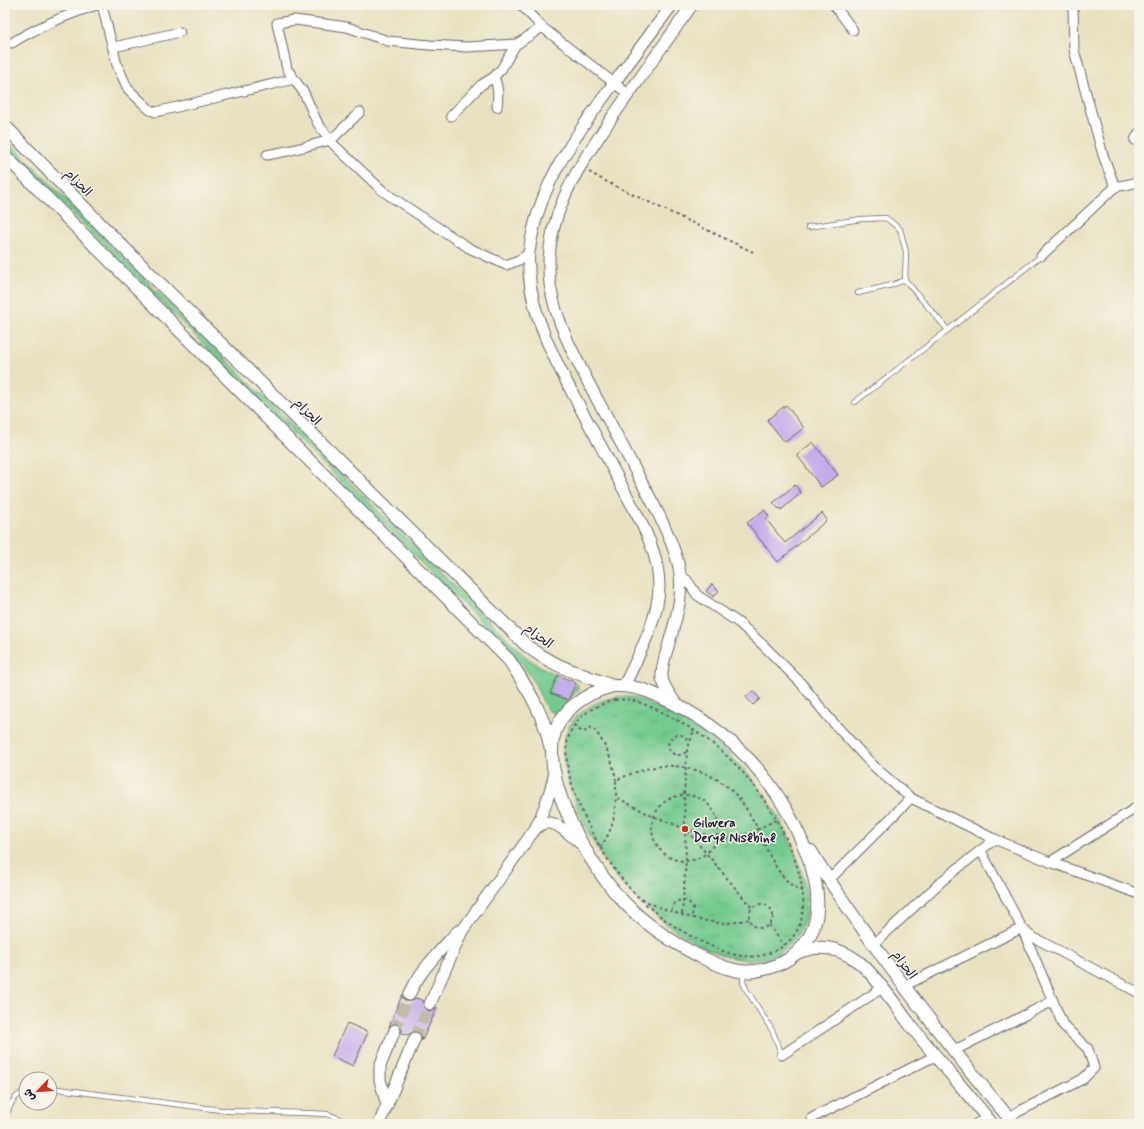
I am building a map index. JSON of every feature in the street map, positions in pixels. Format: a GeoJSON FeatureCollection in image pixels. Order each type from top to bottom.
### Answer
{"type":"FeatureCollection","features":[{"type":"Feature","properties":{"kind":"main road","name":"الحزام"},"geometry":{"type":"LineString","coordinates":[[5,126],[191,314],[526,645],[536,653],[566,669],[619,686]]}},
{"type":"Feature","properties":{"kind":"main road"},"geometry":{"type":"LineString","coordinates":[[5,156],[509,660],[526,688],[549,738],[555,773],[565,808],[577,836],[595,866],[628,906],[653,928],[679,945],[709,961],[722,966],[752,972],[771,968],[809,949],[822,947],[843,953],[860,963],[990,1121]]}},
{"type":"Feature","properties":{"kind":"main road"},"geometry":{"type":"LineString","coordinates":[[552,757],[555,734],[560,722],[569,709],[592,692],[619,686],[634,687],[677,705],[701,718],[729,739],[752,762],[787,810],[802,841],[813,871],[818,900],[817,915],[812,931],[805,943],[795,955]]}},
{"type":"Feature","properties":{"kind":"main road","name":"الحزام"},"geometry":{"type":"LineString","coordinates":[[787,810],[829,880],[904,986],[953,1051],[1011,1120]]}},
{"type":"Feature","properties":{"kind":"street"},"geometry":{"type":"LineString","coordinates":[[12,42],[61,17],[96,5]]}},
{"type":"Feature","properties":{"kind":"street"},"geometry":{"type":"LineString","coordinates":[[102,5],[114,48],[117,65],[128,89],[150,110],[156,112],[294,79]]}},
{"type":"Feature","properties":{"kind":"street"},"geometry":{"type":"LineString","coordinates":[[521,5],[542,27],[628,94]]}},
{"type":"Feature","properties":{"kind":"street"},"geometry":{"type":"LineString","coordinates":[[619,686],[650,627],[658,602],[658,569],[647,534],[559,366],[539,320],[530,285],[528,254],[535,223],[547,185],[564,154],[672,5]]}},
{"type":"Feature","properties":{"kind":"street"},"geometry":{"type":"LineString","coordinates":[[677,705],[665,687],[662,672],[681,599],[677,556],[662,520],[570,346],[557,314],[553,297],[549,268],[549,252],[551,236],[561,204],[580,166],[628,94],[692,5]]}},
{"type":"Feature","properties":{"kind":"street"},"geometry":{"type":"LineString","coordinates":[[834,5],[853,30]]}},
{"type":"Feature","properties":{"kind":"street"},"geometry":{"type":"LineString","coordinates":[[1073,5],[1074,50],[1103,155],[1115,187]]}},
{"type":"Feature","properties":{"kind":"street"},"geometry":{"type":"LineString","coordinates":[[516,44],[467,47],[429,46],[388,42],[347,27],[295,20],[277,23],[287,69],[304,93],[318,124],[331,140],[384,192],[468,248],[506,265],[519,260],[528,254]]}},
{"type":"Feature","properties":{"kind":"street"},"geometry":{"type":"LineString","coordinates":[[451,116],[481,85],[494,77],[502,68],[516,44],[542,27]]}},
{"type":"Feature","properties":{"kind":"street"},"geometry":{"type":"LineString","coordinates":[[114,48],[180,32]]}},
{"type":"Feature","properties":{"kind":"street"},"geometry":{"type":"LineString","coordinates":[[494,77],[498,85],[497,107]]}},
{"type":"Feature","properties":{"kind":"street"},"geometry":{"type":"LineString","coordinates":[[267,155],[331,140],[360,112]]}},
{"type":"Feature","properties":{"kind":"street"},"geometry":{"type":"LineString","coordinates":[[1041,256],[1115,187],[1139,182]]}},
{"type":"Feature","properties":{"kind":"street"},"geometry":{"type":"LineString","coordinates":[[680,576],[687,580],[697,595],[739,623],[762,644],[800,682],[829,718],[864,756],[911,798],[995,839],[1050,862],[1139,893]]}},
{"type":"Feature","properties":{"kind":"street"},"geometry":{"type":"LineString","coordinates":[[430,1004],[453,948],[462,931],[535,829],[547,805],[555,773]]}},
{"type":"Feature","properties":{"kind":"street"},"geometry":{"type":"LineString","coordinates":[[829,880],[911,798]]}},
{"type":"Feature","properties":{"kind":"street"},"geometry":{"type":"LineString","coordinates":[[1050,862],[1139,806]]}},
{"type":"Feature","properties":{"kind":"street"},"geometry":{"type":"LineString","coordinates":[[535,829],[544,823],[550,823],[560,828],[583,846]]}},
{"type":"Feature","properties":{"kind":"street"},"geometry":{"type":"LineString","coordinates":[[874,944],[944,880],[995,839]]}},
{"type":"Feature","properties":{"kind":"street"},"geometry":{"type":"LineString","coordinates":[[981,851],[1022,928],[1063,1025],[1088,1049],[1094,1068],[1083,1079],[1011,1120]]}},
{"type":"Feature","properties":{"kind":"street"},"geometry":{"type":"LineString","coordinates":[[409,995],[418,978],[431,960],[470,919]]}},
{"type":"Feature","properties":{"kind":"street"},"geometry":{"type":"LineString","coordinates":[[904,986],[1022,928]]}},
{"type":"Feature","properties":{"kind":"street"},"geometry":{"type":"LineString","coordinates":[[1022,928],[1030,935],[1139,993]]}},
{"type":"Feature","properties":{"kind":"street"},"geometry":{"type":"LineString","coordinates":[[782,1055],[882,988]]}},
{"type":"Feature","properties":{"kind":"street"},"geometry":{"type":"LineString","coordinates":[[953,1051],[1053,1001]]}},
{"type":"Feature","properties":{"kind":"street"},"geometry":{"type":"LineString","coordinates":[[387,1105],[379,1073],[380,1066],[395,1030]]}},
{"type":"Feature","properties":{"kind":"street"},"geometry":{"type":"LineString","coordinates":[[379,1124],[415,1038]]}},
{"type":"Feature","properties":{"kind":"street"},"geometry":{"type":"LineString","coordinates":[[812,1118],[935,1056]]}},
{"type":"Feature","properties":{"kind":"street"},"geometry":{"type":"LineString","coordinates":[[976,1124],[990,1121]]}},
{"type":"Feature","properties":{"kind":"lane"},"geometry":{"type":"LineString","coordinates":[[808,228],[861,219],[886,218],[900,229],[906,252],[906,280],[948,330]]}},
{"type":"Feature","properties":{"kind":"lane"},"geometry":{"type":"LineString","coordinates":[[855,402],[1041,256]]}},
{"type":"Feature","properties":{"kind":"lane"},"geometry":{"type":"LineString","coordinates":[[858,293],[906,280]]}},
{"type":"Feature","properties":{"kind":"lane"},"geometry":{"type":"LineString","coordinates":[[743,971],[743,982],[746,989],[772,1030],[782,1055]]}},
{"type":"Feature","properties":{"kind":"lane"},"geometry":{"type":"LineString","coordinates":[[58,1089],[229,1111],[328,1114],[348,1124]]}},
{"type":"Feature","properties":{"kind":"lane"},"geometry":{"type":"LineString","coordinates":[[5,1119],[12,1102],[18,1095]]}},
{"type":"Feature","properties":{"kind":"path"},"geometry":{"type":"LineString","coordinates":[[580,166],[608,182],[753,252]]}},
{"type":"Feature","properties":{"kind":"path"},"geometry":{"type":"LineString","coordinates":[[615,700],[626,700],[651,708],[694,730],[719,749],[742,771],[776,820],[800,875],[804,907],[800,925],[785,945],[767,954],[751,958],[727,953],[681,930],[638,896],[621,878],[600,847],[582,812],[572,785],[567,762],[567,741],[575,725],[584,714],[598,705],[615,700]]}},
{"type":"Feature","properties":{"kind":"path"},"geometry":{"type":"LineString","coordinates":[[682,914],[686,860],[684,795],[687,751],[694,730],[701,718]]}},
{"type":"Feature","properties":{"kind":"path"},"geometry":{"type":"LineString","coordinates":[[575,725],[584,732],[592,727],[597,733],[609,755],[616,780],[615,809],[611,828],[608,836],[600,847]]}},
{"type":"Feature","properties":{"kind":"path"},"geometry":{"type":"LineString","coordinates":[[687,751],[680,755],[674,754],[670,750],[668,743],[672,737],[678,734],[685,736],[689,742]]}},
{"type":"Feature","properties":{"kind":"path"},"geometry":{"type":"LineString","coordinates":[[616,780],[644,769],[661,766],[686,767],[709,775],[730,788],[744,804],[758,829],[766,850],[778,870],[791,884],[803,891]]}},
{"type":"Feature","properties":{"kind":"path"},"geometry":{"type":"LineString","coordinates":[[684,795],[694,796],[704,801],[712,809],[717,819],[718,829],[710,849],[706,853],[692,860],[682,861],[671,858],[662,852],[656,843],[653,833],[653,822],[657,812],[664,803],[673,797],[684,795]]}},
{"type":"Feature","properties":{"kind":"path"},"geometry":{"type":"LineString","coordinates":[[616,797],[655,817],[686,829],[716,837],[736,837],[758,829],[776,820]]}},
{"type":"Feature","properties":{"kind":"path"},"geometry":{"type":"LineString","coordinates":[[686,829],[752,908]]}},
{"type":"Feature","properties":{"kind":"path"},"geometry":{"type":"LineString","coordinates":[[638,896],[646,901],[671,911],[706,921],[727,923],[749,919]]}},
{"type":"Feature","properties":{"kind":"path"},"geometry":{"type":"LineString","coordinates":[[671,911],[674,903],[683,900],[688,901],[693,907],[692,917]]}},
{"type":"Feature","properties":{"kind":"path"},"geometry":{"type":"LineString","coordinates":[[759,904],[768,906],[771,909],[773,918],[769,925],[765,928],[756,928],[752,925],[749,919],[749,912],[752,908],[759,904]]}},
{"type":"Feature","properties":{"kind":"path"},"geometry":{"type":"LineString","coordinates":[[769,925],[795,955]]}},
{"type":"Feature","properties":{"kind":"green space"},"geometry":{"type":"Polygon","coordinates":[[[5,138],[524,655],[543,668],[577,684],[578,690],[559,711],[553,713],[547,710],[532,678],[517,658],[5,146],[5,138]]]}},
{"type":"Feature","properties":{"kind":"green space"},"geometry":{"type":"Polygon","coordinates":[[[627,696],[639,699],[677,716],[712,739],[734,759],[758,785],[786,830],[799,863],[805,884],[805,916],[802,926],[790,944],[772,956],[751,960],[729,957],[706,948],[684,936],[645,907],[626,889],[610,869],[591,838],[575,801],[567,775],[563,747],[566,735],[571,724],[579,714],[589,707],[600,701],[627,696]]]}},
{"type":"Feature","properties":{"kind":"building"},"geometry":{"type":"Polygon","coordinates":[[[786,405],[804,428],[785,442],[767,420],[786,405]]]}},
{"type":"Feature","properties":{"kind":"building"},"geometry":{"type":"Polygon","coordinates":[[[813,442],[838,475],[821,487],[797,455],[813,442]]]}},
{"type":"Feature","properties":{"kind":"building"},"geometry":{"type":"Polygon","coordinates":[[[795,485],[801,493],[781,510],[780,508],[779,509],[773,503],[795,485]]]}},
{"type":"Feature","properties":{"kind":"building"},"geometry":{"type":"Polygon","coordinates":[[[764,510],[769,516],[766,519],[785,543],[822,513],[827,520],[778,562],[747,523],[764,510]]]}},
{"type":"Feature","properties":{"kind":"building"},"geometry":{"type":"Polygon","coordinates":[[[712,584],[719,591],[713,597],[706,591],[712,584]]]}},
{"type":"Feature","properties":{"kind":"building"},"geometry":{"type":"Polygon","coordinates":[[[558,675],[576,683],[568,700],[550,693],[558,675]]]}},
{"type":"Feature","properties":{"kind":"building"},"geometry":{"type":"Polygon","coordinates":[[[753,691],[760,699],[753,705],[746,697],[753,691]]]}},
{"type":"Feature","properties":{"kind":"building"},"geometry":{"type":"Polygon","coordinates":[[[402,995],[403,999],[406,1001],[413,1001],[416,998],[424,1001],[424,1008],[428,1011],[431,1011],[437,1007],[422,1041],[421,1034],[418,1032],[414,1031],[408,1035],[402,1033],[402,1029],[398,1024],[394,1023],[389,1027],[402,995]]]}},
{"type":"Feature","properties":{"kind":"building"},"geometry":{"type":"Polygon","coordinates":[[[347,1023],[368,1032],[353,1066],[332,1056],[347,1023]]]}},
{"type":"Feature","properties":{"kind":"tunnel"},"geometry":{"type":"LineString","coordinates":[[395,1030],[409,995]]}},
{"type":"Feature","properties":{"kind":"tunnel"},"geometry":{"type":"LineString","coordinates":[[415,1038],[430,1004]]}},
{"type":"Feature","properties":{"kind":"place","name":"Gilovera Deryê Nisêbînê"},"geometry":{"type":"Point","coordinates":[685,829]}}]}
